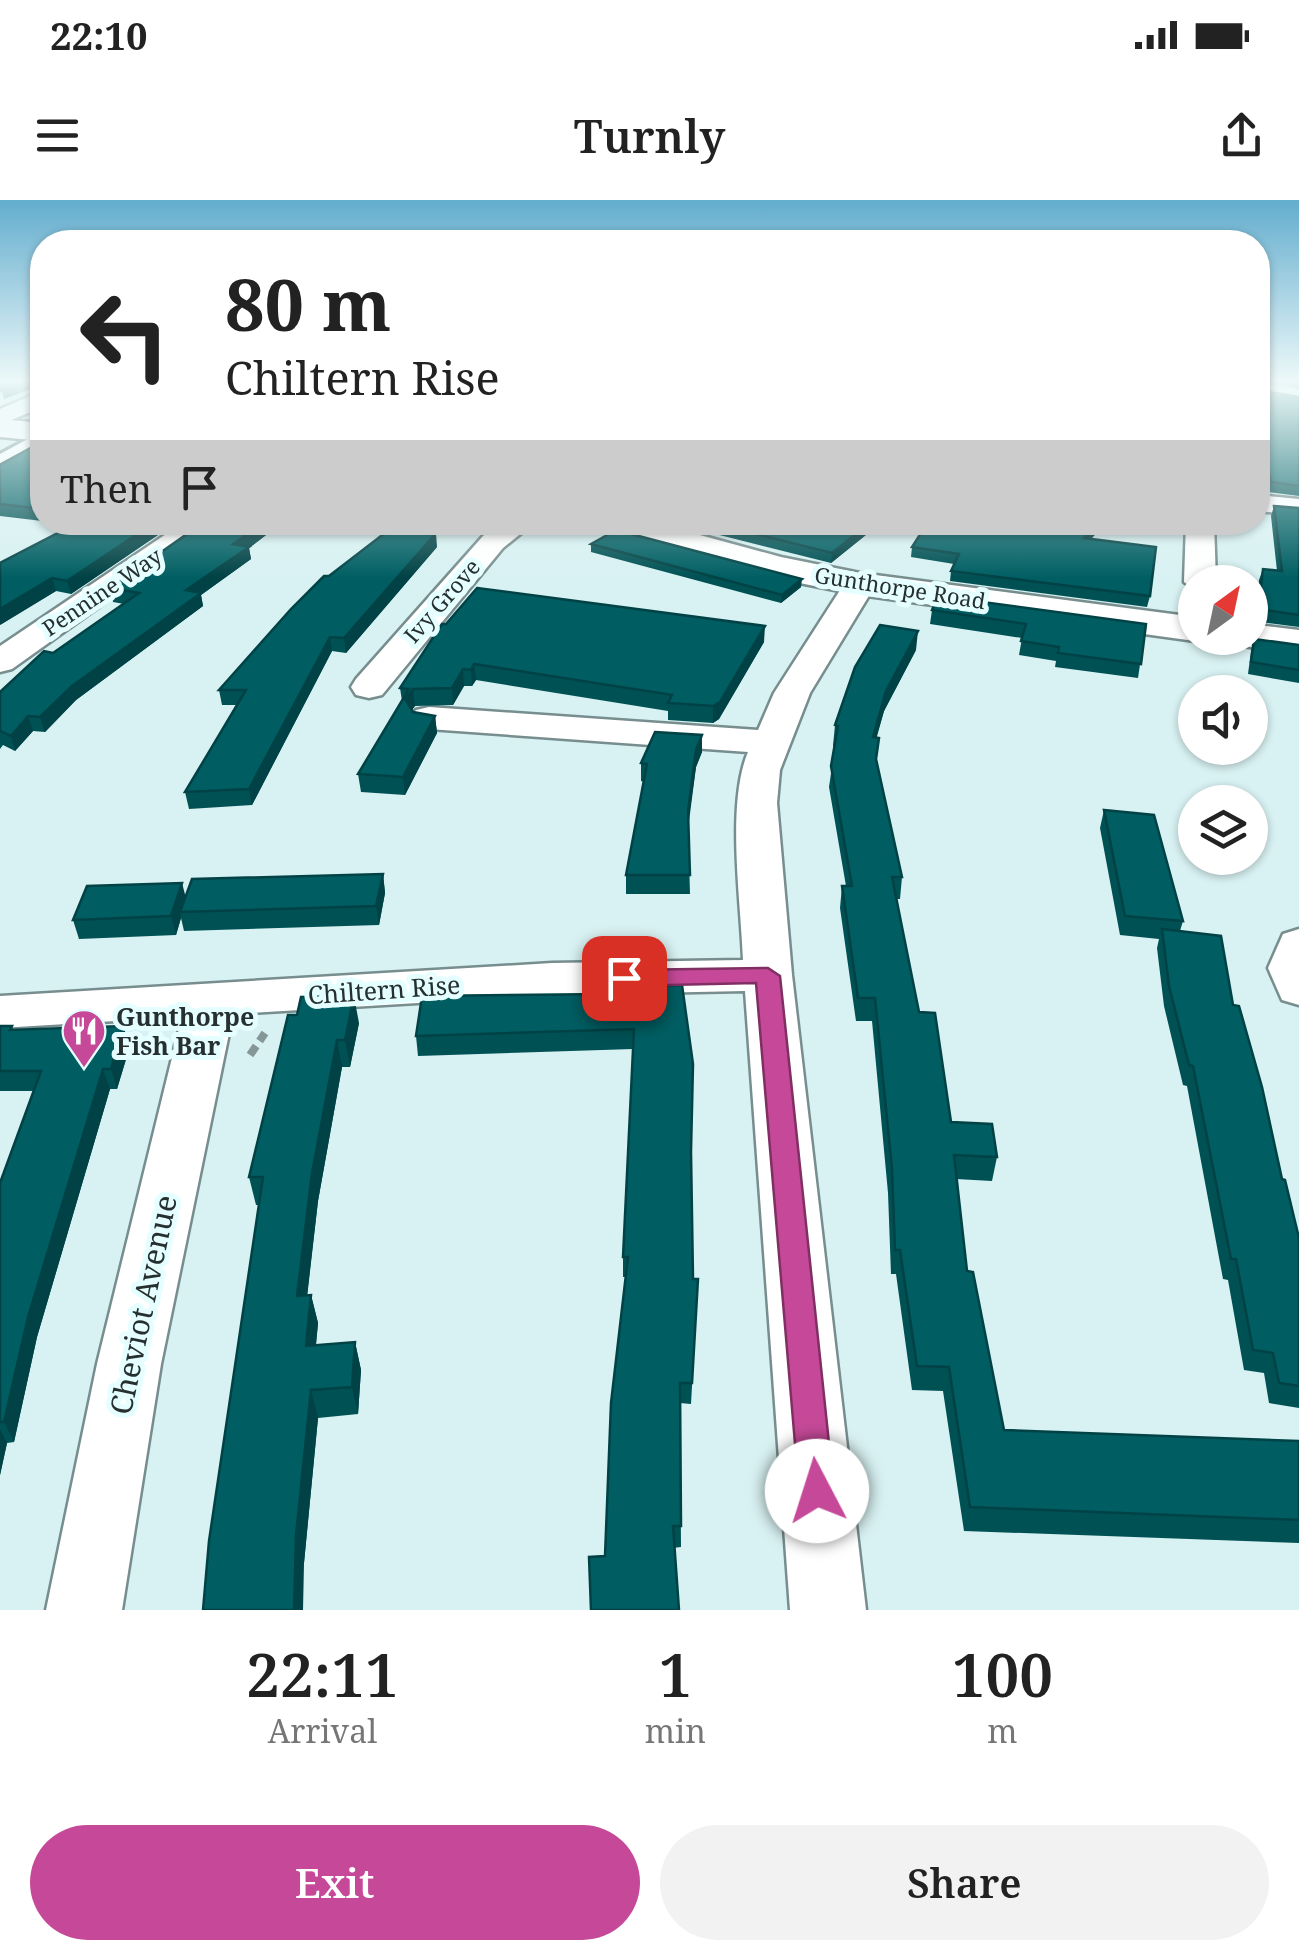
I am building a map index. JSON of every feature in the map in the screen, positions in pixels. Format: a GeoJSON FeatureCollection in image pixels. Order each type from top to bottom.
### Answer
{"type":"FeatureCollection","features":[{"type":"Feature","properties":{"kind":"street"},"geometry":{"type":"LineString","coordinates":[[1270,504],[1299,507]]}},
{"type":"Feature","properties":{"kind":"street","name":"Pennine Way"},"geometry":{"type":"LineString","coordinates":[[0,662],[185,535]]}},
{"type":"Feature","properties":{"kind":"street","name":"Ivy Grove"},"geometry":{"type":"LineString","coordinates":[[368,686],[502,535]]}},
{"type":"Feature","properties":{"kind":"street","name":"Gunthorpe Road"},"geometry":{"type":"LineString","coordinates":[[656,535],[759,564],[860,584],[1178,627]]}},
{"type":"Feature","properties":{"kind":"street"},"geometry":{"type":"LineString","coordinates":[[1200,535],[1200,565]]}},
{"type":"Feature","properties":{"kind":"street"},"geometry":{"type":"LineString","coordinates":[[828,1610],[768,976],[758,803],[760,770],[792,694],[860,584]]}},
{"type":"Feature","properties":{"kind":"street"},"geometry":{"type":"LineString","coordinates":[[1268,638],[1299,642]]}},
{"type":"Feature","properties":{"kind":"street"},"geometry":{"type":"LineString","coordinates":[[429,718],[772,742]]}},
{"type":"Feature","properties":{"kind":"street"},"geometry":{"type":"LineString","coordinates":[[1299,944],[1292,968],[1299,990]]}},
{"type":"Feature","properties":{"kind":"street","name":"Chiltern Rise"},"geometry":{"type":"LineString","coordinates":[[0,1012],[552,979],[768,976]]}},
{"type":"Feature","properties":{"kind":"street","name":"Cheviot Avenue"},"geometry":{"type":"LineString","coordinates":[[84,1610],[130,1364],[211,1001]]}},
{"type":"Feature","properties":{"kind":"lane"},"geometry":{"type":"LineString","coordinates":[[0,459],[22,446]]}},
{"type":"Feature","properties":{"kind":"path"},"geometry":{"type":"LineString","coordinates":[[247,1066],[251,1048],[276,1020]]}},
{"type":"Feature","properties":{"kind":"building"},"geometry":{"type":"Polygon","coordinates":[[[1270,446],[1299,446],[1299,486],[1271,482],[1270,446]]]}},
{"type":"Feature","properties":{"kind":"building"},"geometry":{"type":"Polygon","coordinates":[[[30,448],[30,508],[0,504],[0,465],[30,448]]]}},
{"type":"Feature","properties":{"kind":"building"},"geometry":{"type":"Polygon","coordinates":[[[1274,506],[1299,508],[1299,615],[1268,610],[1268,570],[1282,571],[1274,506]]]}},
{"type":"Feature","properties":{"kind":"building"},"geometry":{"type":"Polygon","coordinates":[[[54,535],[136,535],[67,581],[52,578],[0,609],[0,563],[54,535]]]}},
{"type":"Feature","properties":{"kind":"building"},"geometry":{"type":"Polygon","coordinates":[[[185,535],[246,535],[233,544],[249,547],[186,590],[201,593],[72,686],[40,717],[28,716],[11,736],[0,731],[0,692],[44,651],[53,653],[139,593],[110,588],[185,535]]]}},
{"type":"Feature","properties":{"kind":"building"},"geometry":{"type":"Polygon","coordinates":[[[382,535],[434,535],[344,638],[330,637],[249,789],[185,792],[246,690],[219,690],[291,609],[324,576],[382,535]]]}},
{"type":"Feature","properties":{"kind":"building"},"geometry":{"type":"Polygon","coordinates":[[[607,535],[635,535],[802,579],[782,595],[591,544],[607,535]]]}},
{"type":"Feature","properties":{"kind":"building"},"geometry":{"type":"Polygon","coordinates":[[[760,535],[855,535],[832,553],[760,535]]]}},
{"type":"Feature","properties":{"kind":"building"},"geometry":{"type":"Polygon","coordinates":[[[920,535],[1087,535],[1084,538],[1156,547],[1150,596],[951,571],[959,554],[912,547],[920,535]]]}},
{"type":"Feature","properties":{"kind":"building"},"geometry":{"type":"Polygon","coordinates":[[[477,588],[765,626],[720,702],[713,706],[668,703],[672,695],[474,664],[471,670],[463,669],[452,688],[413,689],[405,699],[413,712],[435,716],[403,777],[358,774],[409,689],[400,688],[442,624],[477,588]]]}},
{"type":"Feature","properties":{"kind":"building"},"geometry":{"type":"Polygon","coordinates":[[[938,596],[1146,624],[1141,664],[1058,653],[1059,647],[1021,641],[1026,624],[932,610],[938,596]]]}},
{"type":"Feature","properties":{"kind":"building"},"geometry":{"type":"Polygon","coordinates":[[[880,625],[918,631],[886,691],[873,737],[879,738],[876,759],[902,877],[892,877],[919,1012],[935,1013],[951,1122],[992,1124],[997,1157],[954,1155],[967,1271],[973,1272],[1004,1430],[1299,1441],[1299,1520],[970,1507],[949,1367],[917,1366],[900,1250],[895,1250],[892,1169],[875,998],[858,998],[842,886],[852,886],[831,766],[838,726],[835,725],[855,667],[880,625]]]}},
{"type":"Feature","properties":{"kind":"building"},"geometry":{"type":"Polygon","coordinates":[[[1268,641],[1299,645],[1299,670],[1251,662],[1252,655],[1268,655],[1268,641]]]}},
{"type":"Feature","properties":{"kind":"building"},"geometry":{"type":"Polygon","coordinates":[[[655,732],[702,735],[696,750],[688,811],[690,875],[626,875],[647,764],[641,763],[655,732]]]}},
{"type":"Feature","properties":{"kind":"building"},"geometry":{"type":"Polygon","coordinates":[[[1104,810],[1154,815],[1183,921],[1125,916],[1104,810]]]}},
{"type":"Feature","properties":{"kind":"building"},"geometry":{"type":"Polygon","coordinates":[[[383,874],[376,906],[180,912],[192,879],[383,874]]]}},
{"type":"Feature","properties":{"kind":"building"},"geometry":{"type":"Polygon","coordinates":[[[182,883],[171,916],[73,920],[87,886],[182,883]]]}},
{"type":"Feature","properties":{"kind":"building"},"geometry":{"type":"Polygon","coordinates":[[[1162,929],[1221,936],[1233,1005],[1239,1006],[1262,1087],[1299,1238],[1299,1386],[1279,1383],[1273,1353],[1253,1350],[1193,1066],[1189,1065],[1169,986],[1162,929]]]}},
{"type":"Feature","properties":{"kind":"building"},"geometry":{"type":"Polygon","coordinates":[[[682,985],[693,1064],[693,1279],[698,1279],[692,1383],[680,1383],[681,1526],[673,1526],[679,1610],[591,1610],[589,1557],[605,1556],[611,1403],[628,1257],[623,1257],[634,1029],[416,1036],[422,996],[609,994],[608,988],[682,985]]]}},
{"type":"Feature","properties":{"kind":"building"},"geometry":{"type":"Polygon","coordinates":[[[354,996],[345,1040],[337,1040],[312,1173],[297,1296],[311,1295],[306,1346],[355,1342],[352,1387],[311,1390],[296,1535],[294,1610],[203,1610],[209,1541],[263,1177],[249,1177],[288,1015],[297,1015],[301,997],[354,996]]]}},
{"type":"Feature","properties":{"kind":"building"},"geometry":{"type":"Polygon","coordinates":[[[0,1026],[12,1026],[10,1030],[123,1026],[111,1069],[103,1069],[28,1317],[4,1422],[0,1422],[0,1183],[41,1071],[0,1071],[0,1026]]]}},
{"type":"Feature","properties":{"kind":"place","name":"Gunthorpe Fish Bar"},"geometry":{"type":"Point","coordinates":[84,1069]}},
{"type":"Feature","properties":{"kind":"route"},"geometry":{"type":"LineString","coordinates":[[624,978],[768,976],[817,1491]]}}]}
